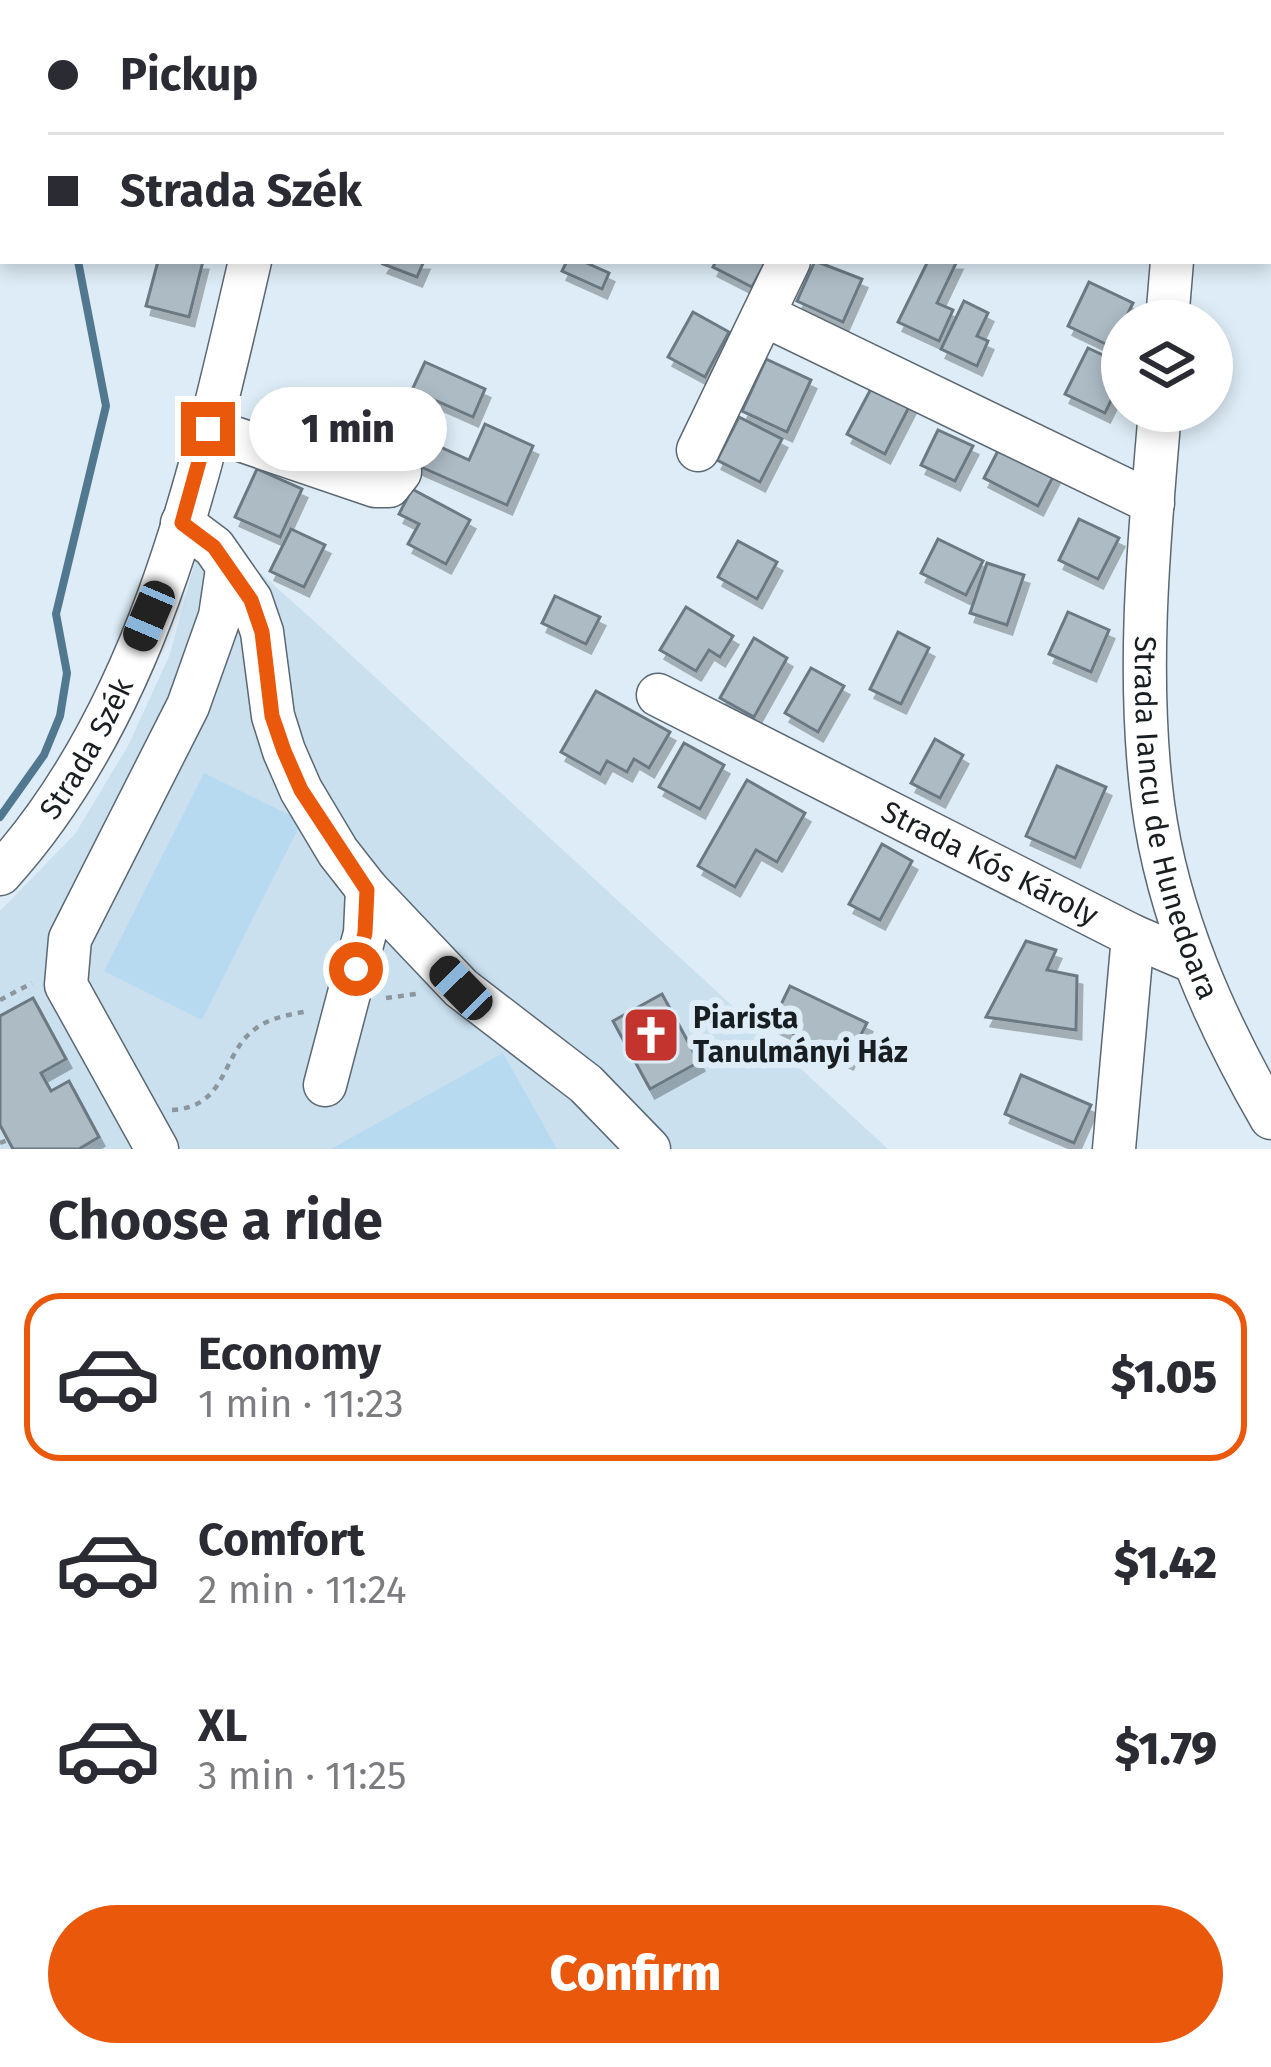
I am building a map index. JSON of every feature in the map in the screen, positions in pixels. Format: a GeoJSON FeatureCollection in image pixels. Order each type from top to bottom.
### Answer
{"type":"FeatureCollection","features":[{"type":"Feature","properties":{"kind":"street","name":"Strada Szék"},"geometry":{"type":"LineString","coordinates":[[0,874],[61,794],[97,734],[149,616],[182,523],[249,264]]}},
{"type":"Feature","properties":{"kind":"street"},"geometry":{"type":"LineString","coordinates":[[698,450],[788,264]]}},
{"type":"Feature","properties":{"kind":"street"},"geometry":{"type":"LineString","coordinates":[[1169,300],[1172,264]]}},
{"type":"Feature","properties":{"kind":"street"},"geometry":{"type":"LineString","coordinates":[[764,314],[1153,502]]}},
{"type":"Feature","properties":{"kind":"street"},"geometry":{"type":"LineString","coordinates":[[208,429],[375,486],[389,486],[400,472]]}},
{"type":"Feature","properties":{"kind":"street","name":"Strada Iancu de Hunedoara"},"geometry":{"type":"LineString","coordinates":[[1158,432],[1146,738],[1162,849],[1194,962],[1228,1040],[1271,1118]]}},
{"type":"Feature","properties":{"kind":"street"},"geometry":{"type":"LineString","coordinates":[[182,523],[214,547],[251,600],[262,632],[272,716],[284,751],[301,790],[367,890],[461,988],[586,1084],[649,1149]]}},
{"type":"Feature","properties":{"kind":"street"},"geometry":{"type":"LineString","coordinates":[[157,1149],[67,985],[70,939],[188,706],[220,616],[227,569]]}},
{"type":"Feature","properties":{"kind":"street","name":"Strada Kós Károly"},"geometry":{"type":"LineString","coordinates":[[658,695],[1133,936],[1114,1149]]}},
{"type":"Feature","properties":{"kind":"street"},"geometry":{"type":"LineString","coordinates":[[325,1085],[365,933],[367,890]]}},
{"type":"Feature","properties":{"kind":"street"},"geometry":{"type":"LineString","coordinates":[[1133,936],[1194,962]]}},
{"type":"Feature","properties":{"kind":"path"},"geometry":{"type":"LineString","coordinates":[[136,1112],[188,1109],[220,1086],[247,1035],[272,1018],[461,988]]}},
{"type":"Feature","properties":{"kind":"path"},"geometry":{"type":"LineString","coordinates":[[0,1143],[8,1139]]}},
{"type":"Feature","properties":{"kind":"shaded area"},"geometry":{"type":"Polygon","coordinates":[[[205,524],[888,1149],[0,1149],[0,911],[75,834],[129,744],[170,654],[205,524]]]}},
{"type":"Feature","properties":{"kind":"shaded area"},"geometry":{"type":"Polygon","coordinates":[[[204,773],[302,821],[202,1020],[104,971],[204,773]]]}},
{"type":"Feature","properties":{"kind":"shaded area"},"geometry":{"type":"Polygon","coordinates":[[[503,1053],[557,1149],[331,1149],[503,1053]]]}},
{"type":"Feature","properties":{"kind":"building"},"geometry":{"type":"Polygon","coordinates":[[[157,264],[202,264],[189,317],[146,306],[157,264]]]}},
{"type":"Feature","properties":{"kind":"building"},"geometry":{"type":"Polygon","coordinates":[[[383,264],[423,264],[417,277],[383,264]]]}},
{"type":"Feature","properties":{"kind":"building"},"geometry":{"type":"Polygon","coordinates":[[[566,264],[589,264],[609,273],[602,289],[562,271],[566,264]]]}},
{"type":"Feature","properties":{"kind":"building"},"geometry":{"type":"Polygon","coordinates":[[[714,264],[764,264],[752,287],[714,264]]]}},
{"type":"Feature","properties":{"kind":"building"},"geometry":{"type":"Polygon","coordinates":[[[814,264],[862,279],[843,322],[797,301],[814,264]]]}},
{"type":"Feature","properties":{"kind":"building"},"geometry":{"type":"Polygon","coordinates":[[[927,264],[956,264],[937,303],[953,310],[939,341],[898,322],[927,264]]]}},
{"type":"Feature","properties":{"kind":"building"},"geometry":{"type":"Polygon","coordinates":[[[1089,282],[1127,300],[1101,300],[1101,342],[1068,326],[1089,282]]]}},
{"type":"Feature","properties":{"kind":"building"},"geometry":{"type":"Polygon","coordinates":[[[964,301],[988,313],[977,336],[988,341],[977,366],[941,349],[964,301]]]}},
{"type":"Feature","properties":{"kind":"building"},"geometry":{"type":"Polygon","coordinates":[[[693,312],[729,332],[705,377],[668,357],[693,312]]]}},
{"type":"Feature","properties":{"kind":"building"},"geometry":{"type":"Polygon","coordinates":[[[1088,348],[1101,354],[1101,411],[1065,394],[1088,348]]]}},
{"type":"Feature","properties":{"kind":"building"},"geometry":{"type":"Polygon","coordinates":[[[766,359],[811,380],[787,432],[742,411],[766,359]]]}},
{"type":"Feature","properties":{"kind":"building"},"geometry":{"type":"Polygon","coordinates":[[[425,362],[485,389],[473,417],[412,390],[425,362]]]}},
{"type":"Feature","properties":{"kind":"building"},"geometry":{"type":"Polygon","coordinates":[[[874,383],[911,403],[885,454],[847,434],[874,383]]]}},
{"type":"Feature","properties":{"kind":"building"},"geometry":{"type":"Polygon","coordinates":[[[341,399],[400,427],[379,473],[319,445],[341,399]]]}},
{"type":"Feature","properties":{"kind":"building"},"geometry":{"type":"Polygon","coordinates":[[[739,417],[782,439],[760,482],[717,460],[739,417]]]}},
{"type":"Feature","properties":{"kind":"building"},"geometry":{"type":"Polygon","coordinates":[[[485,424],[533,446],[507,505],[403,459],[414,435],[469,460],[485,424]]]}},
{"type":"Feature","properties":{"kind":"building"},"geometry":{"type":"Polygon","coordinates":[[[938,430],[973,446],[955,481],[921,465],[938,430]]]}},
{"type":"Feature","properties":{"kind":"building"},"geometry":{"type":"Polygon","coordinates":[[[1000,447],[1054,475],[1038,506],[984,478],[1000,447]]]}},
{"type":"Feature","properties":{"kind":"building"},"geometry":{"type":"Polygon","coordinates":[[[257,469],[302,489],[280,537],[235,517],[257,469]]]}},
{"type":"Feature","properties":{"kind":"building"},"geometry":{"type":"Polygon","coordinates":[[[412,489],[470,520],[446,564],[408,544],[419,524],[399,514],[412,489]]]}},
{"type":"Feature","properties":{"kind":"building"},"geometry":{"type":"Polygon","coordinates":[[[1079,519],[1119,538],[1098,579],[1059,560],[1079,519]]]}},
{"type":"Feature","properties":{"kind":"building"},"geometry":{"type":"Polygon","coordinates":[[[291,529],[325,545],[304,587],[270,571],[291,529]]]}},
{"type":"Feature","properties":{"kind":"building"},"geometry":{"type":"Polygon","coordinates":[[[938,539],[983,561],[966,595],[921,573],[938,539]]]}},
{"type":"Feature","properties":{"kind":"building"},"geometry":{"type":"Polygon","coordinates":[[[738,541],[777,562],[757,599],[718,577],[738,541]]]}},
{"type":"Feature","properties":{"kind":"building"},"geometry":{"type":"Polygon","coordinates":[[[987,563],[1024,575],[1007,625],[970,613],[987,563]]]}},
{"type":"Feature","properties":{"kind":"building"},"geometry":{"type":"Polygon","coordinates":[[[555,596],[600,617],[586,644],[542,623],[555,596]]]}},
{"type":"Feature","properties":{"kind":"building"},"geometry":{"type":"Polygon","coordinates":[[[686,607],[733,636],[720,657],[709,650],[696,671],[660,650],[686,607]]]}},
{"type":"Feature","properties":{"kind":"building"},"geometry":{"type":"Polygon","coordinates":[[[1068,612],[1109,630],[1091,672],[1049,654],[1068,612]]]}},
{"type":"Feature","properties":{"kind":"building"},"geometry":{"type":"Polygon","coordinates":[[[898,632],[929,648],[901,704],[870,689],[898,632]]]}},
{"type":"Feature","properties":{"kind":"building"},"geometry":{"type":"Polygon","coordinates":[[[754,638],[787,658],[754,717],[720,698],[754,638]]]}},
{"type":"Feature","properties":{"kind":"building"},"geometry":{"type":"Polygon","coordinates":[[[811,668],[844,686],[818,732],[785,713],[811,668]]]}},
{"type":"Feature","properties":{"kind":"building"},"geometry":{"type":"Polygon","coordinates":[[[596,691],[670,732],[649,768],[634,759],[627,772],[607,761],[600,774],[561,752],[596,691]]]}},
{"type":"Feature","properties":{"kind":"building"},"geometry":{"type":"Polygon","coordinates":[[[935,739],[963,755],[940,798],[911,783],[935,739]]]}},
{"type":"Feature","properties":{"kind":"building"},"geometry":{"type":"Polygon","coordinates":[[[684,743],[724,765],[700,809],[659,787],[684,743]]]}},
{"type":"Feature","properties":{"kind":"building"},"geometry":{"type":"Polygon","coordinates":[[[1057,766],[1106,787],[1075,858],[1026,836],[1057,766]]]}},
{"type":"Feature","properties":{"kind":"building"},"geometry":{"type":"Polygon","coordinates":[[[747,780],[805,813],[777,862],[756,850],[735,887],[698,866],[747,780]]]}},
{"type":"Feature","properties":{"kind":"building"},"geometry":{"type":"Polygon","coordinates":[[[882,844],[912,861],[880,920],[849,904],[882,844]]]}},
{"type":"Feature","properties":{"kind":"building"},"geometry":{"type":"Polygon","coordinates":[[[1026,941],[1056,950],[1047,970],[1077,976],[1076,1030],[986,1017],[1026,941]]]}},
{"type":"Feature","properties":{"kind":"building"},"geometry":{"type":"Polygon","coordinates":[[[790,986],[867,1023],[848,1060],[772,1023],[790,986]]]}},
{"type":"Feature","properties":{"kind":"building"},"geometry":{"type":"Polygon","coordinates":[[[662,994],[699,1062],[650,1089],[613,1021],[662,994]]]}},
{"type":"Feature","properties":{"kind":"building"},"geometry":{"type":"Polygon","coordinates":[[[33,998],[66,1059],[41,1073],[51,1091],[69,1081],[99,1137],[79,1149],[13,1149],[0,1125],[0,1016],[33,998]]]}},
{"type":"Feature","properties":{"kind":"building"},"geometry":{"type":"Polygon","coordinates":[[[1021,1075],[1091,1105],[1074,1143],[1005,1114],[1021,1075]]]}},
{"type":"Feature","properties":{"kind":"waterway"},"geometry":{"type":"LineString","coordinates":[[0,817],[44,755],[60,716],[67,673],[56,614],[106,406],[79,264]]}},
{"type":"Feature","properties":{"kind":"place","name":"Piarista Tanulmányi Ház"},"geometry":{"type":"Point","coordinates":[651,1035]}},
{"type":"Feature","properties":{"kind":"route"},"geometry":{"type":"LineString","coordinates":[[208,429],[182,523],[214,547],[251,600],[262,632],[272,716],[284,751],[338,852],[367,890],[365,933],[356,969]]}}]}
